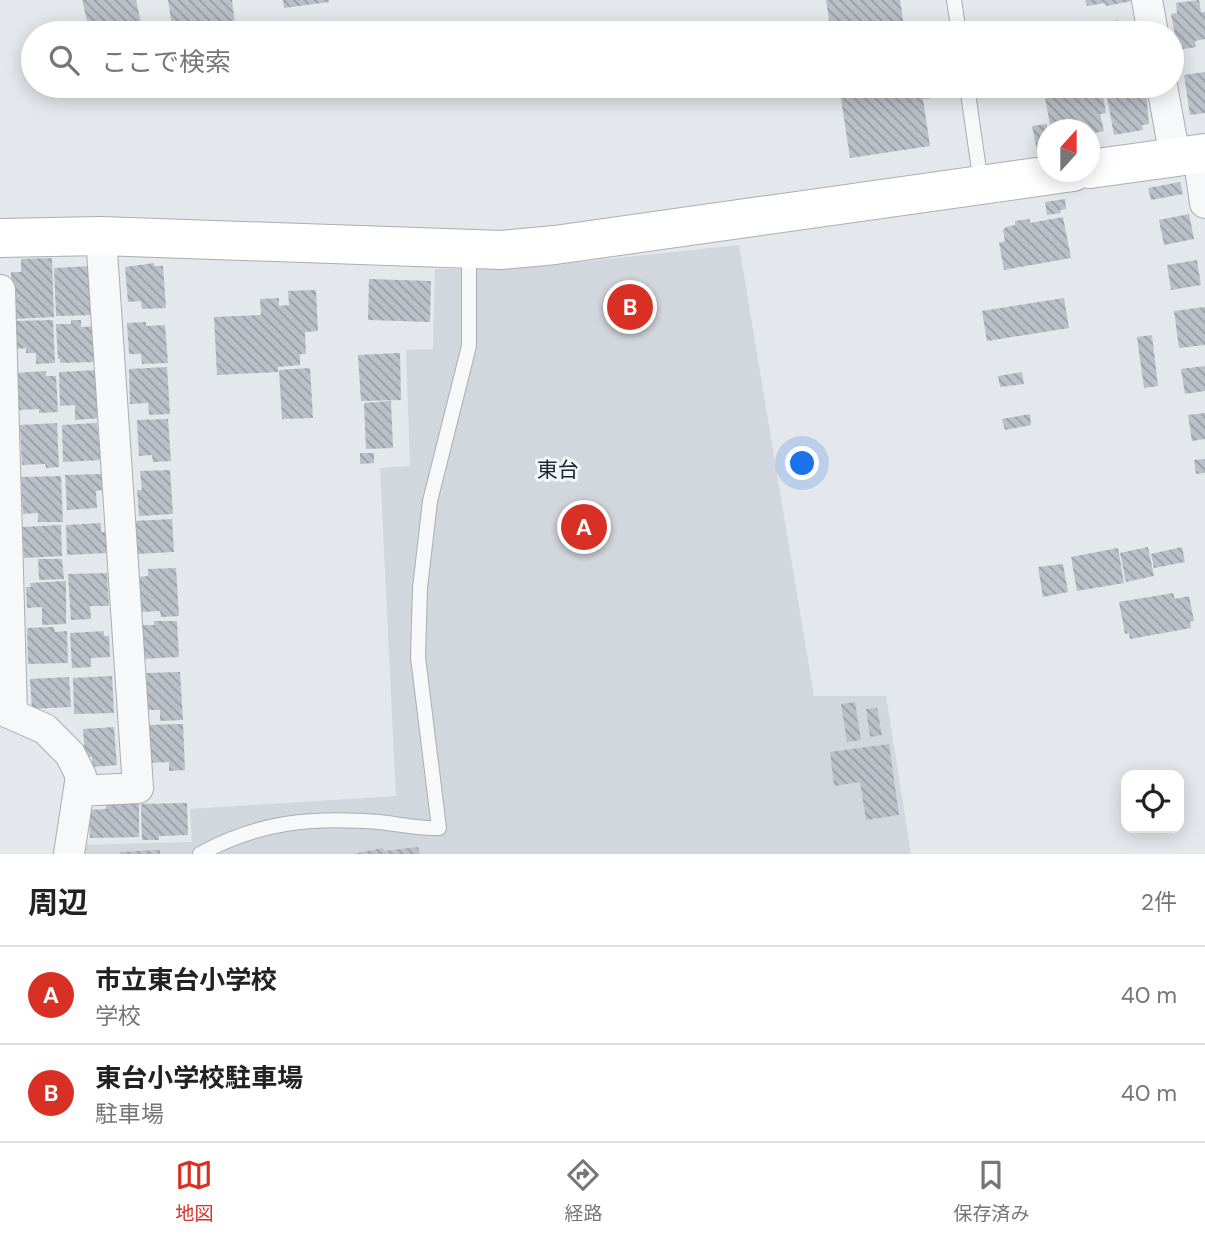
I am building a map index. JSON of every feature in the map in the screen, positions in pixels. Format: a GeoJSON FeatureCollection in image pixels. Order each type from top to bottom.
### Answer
{"type":"FeatureCollection","features":[{"type":"Feature","properties":{"kind":"street"},"geometry":{"type":"LineString","coordinates":[[1147,0],[1151,21]]}},
{"type":"Feature","properties":{"kind":"street"},"geometry":{"type":"LineString","coordinates":[[1168,98],[1193,155],[1205,204]]}},
{"type":"Feature","properties":{"kind":"street"},"geometry":{"type":"LineString","coordinates":[[1100,168],[1193,155]]}},
{"type":"Feature","properties":{"kind":"street"},"geometry":{"type":"LineString","coordinates":[[0,238],[101,236],[501,250],[555,245],[1037,177]]}},
{"type":"Feature","properties":{"kind":"street"},"geometry":{"type":"LineString","coordinates":[[79,791],[138,788],[101,236]]}},
{"type":"Feature","properties":{"kind":"street"},"geometry":{"type":"LineString","coordinates":[[0,290],[6,712],[45,729],[70,754],[81,776],[69,854]]}},
{"type":"Feature","properties":{"kind":"lane"},"geometry":{"type":"LineString","coordinates":[[954,0],[957,21]]}},
{"type":"Feature","properties":{"kind":"lane"},"geometry":{"type":"LineString","coordinates":[[969,98],[981,184]]}},
{"type":"Feature","properties":{"kind":"lane"},"geometry":{"type":"LineString","coordinates":[[200,854],[226,839],[289,821],[340,819],[439,828],[418,657],[419,588],[430,501],[469,346],[469,247]]}},
{"type":"Feature","properties":{"kind":"shaded area"},"geometry":{"type":"Polygon","coordinates":[[[739,245],[814,696],[886,696],[911,854],[81,854],[81,845],[192,842],[190,809],[396,796],[380,468],[410,466],[406,350],[433,349],[435,269],[514,269],[739,245]]]}},
{"type":"Feature","properties":{"kind":"building"},"geometry":{"type":"Polygon","coordinates":[[[82,0],[136,0],[141,21],[87,21],[82,0]]]}},
{"type":"Feature","properties":{"kind":"building"},"geometry":{"type":"Polygon","coordinates":[[[168,0],[232,0],[235,21],[171,21],[168,0]]]}},
{"type":"Feature","properties":{"kind":"building"},"geometry":{"type":"Polygon","coordinates":[[[283,0],[329,0],[329,2],[284,8],[283,0]]]}},
{"type":"Feature","properties":{"kind":"building"},"geometry":{"type":"Polygon","coordinates":[[[826,0],[900,0],[903,21],[829,21],[826,0]]]}},
{"type":"Feature","properties":{"kind":"building"},"geometry":{"type":"Polygon","coordinates":[[[1085,0],[1132,0],[1132,1],[1087,6],[1085,0]]]}},
{"type":"Feature","properties":{"kind":"building"},"geometry":{"type":"Polygon","coordinates":[[[1199,0],[1201,12],[1205,12],[1205,39],[1195,41],[1196,47],[1184,49],[1184,21],[1172,21],[1171,14],[1177,13],[1176,3],[1199,0]]]}},
{"type":"Feature","properties":{"kind":"building"},"geometry":{"type":"Polygon","coordinates":[[[1205,72],[1205,113],[1190,115],[1184,75],[1205,72]]]}},
{"type":"Feature","properties":{"kind":"building"},"geometry":{"type":"Polygon","coordinates":[[[841,98],[933,98],[923,99],[930,146],[850,158],[841,98]]]}},
{"type":"Feature","properties":{"kind":"building"},"geometry":{"type":"Polygon","coordinates":[[[1045,98],[1103,98],[1106,113],[1100,114],[1104,131],[1100,132],[1100,119],[1049,119],[1045,98]]]}},
{"type":"Feature","properties":{"kind":"building"},"geometry":{"type":"Polygon","coordinates":[[[1107,98],[1146,98],[1149,124],[1142,125],[1143,130],[1114,135],[1107,98]]]}},
{"type":"Feature","properties":{"kind":"building"},"geometry":{"type":"Polygon","coordinates":[[[1037,125],[1037,150],[1032,126],[1037,125]]]}},
{"type":"Feature","properties":{"kind":"building"},"geometry":{"type":"Polygon","coordinates":[[[1180,182],[1183,194],[1151,200],[1148,188],[1180,182]]]}},
{"type":"Feature","properties":{"kind":"building"},"geometry":{"type":"Polygon","coordinates":[[[1065,199],[1066,209],[1060,210],[1061,213],[1047,215],[1045,202],[1065,199]]]}},
{"type":"Feature","properties":{"kind":"building"},"geometry":{"type":"Polygon","coordinates":[[[1189,214],[1194,239],[1164,245],[1159,220],[1189,214]]]}},
{"type":"Feature","properties":{"kind":"building"},"geometry":{"type":"Polygon","coordinates":[[[1063,217],[1071,258],[1004,270],[999,243],[1005,241],[1003,230],[1006,227],[1015,225],[1015,221],[1030,219],[1030,223],[1063,217]]]}},
{"type":"Feature","properties":{"kind":"building"},"geometry":{"type":"Polygon","coordinates":[[[52,258],[54,317],[13,319],[11,272],[21,272],[21,259],[52,258]]]}},
{"type":"Feature","properties":{"kind":"building"},"geometry":{"type":"Polygon","coordinates":[[[1197,260],[1201,285],[1171,290],[1167,265],[1197,260]]]}},
{"type":"Feature","properties":{"kind":"building"},"geometry":{"type":"Polygon","coordinates":[[[154,263],[154,266],[163,266],[166,308],[142,309],[141,301],[128,302],[125,267],[154,263]]]}},
{"type":"Feature","properties":{"kind":"building"},"geometry":{"type":"Polygon","coordinates":[[[92,266],[93,315],[56,316],[54,268],[92,266]]]}},
{"type":"Feature","properties":{"kind":"building"},"geometry":{"type":"Polygon","coordinates":[[[369,279],[431,281],[430,322],[368,320],[369,279]]]}},
{"type":"Feature","properties":{"kind":"building"},"geometry":{"type":"Polygon","coordinates":[[[316,290],[318,331],[305,332],[306,354],[300,354],[300,365],[278,367],[278,372],[217,375],[214,317],[261,315],[260,299],[279,298],[279,306],[289,305],[288,291],[316,290]]]}},
{"type":"Feature","properties":{"kind":"building"},"geometry":{"type":"Polygon","coordinates":[[[1064,298],[1069,328],[987,341],[982,311],[1064,298]]]}},
{"type":"Feature","properties":{"kind":"building"},"geometry":{"type":"Polygon","coordinates":[[[1205,307],[1205,345],[1179,348],[1174,311],[1205,307]]]}},
{"type":"Feature","properties":{"kind":"building"},"geometry":{"type":"Polygon","coordinates":[[[53,320],[55,363],[36,364],[36,353],[26,353],[26,348],[15,349],[13,321],[53,320]]]}},
{"type":"Feature","properties":{"kind":"building"},"geometry":{"type":"Polygon","coordinates":[[[71,320],[81,320],[81,327],[98,326],[95,362],[60,363],[56,324],[71,324],[71,320]]]}},
{"type":"Feature","properties":{"kind":"building"},"geometry":{"type":"Polygon","coordinates":[[[146,322],[146,326],[165,325],[168,363],[142,364],[141,354],[129,354],[127,323],[146,322]]]}},
{"type":"Feature","properties":{"kind":"building"},"geometry":{"type":"Polygon","coordinates":[[[1152,335],[1158,386],[1144,388],[1137,337],[1152,335]]]}},
{"type":"Feature","properties":{"kind":"building"},"geometry":{"type":"Polygon","coordinates":[[[400,353],[401,400],[361,401],[358,355],[400,353]]]}},
{"type":"Feature","properties":{"kind":"building"},"geometry":{"type":"Polygon","coordinates":[[[1205,366],[1205,391],[1185,394],[1181,369],[1205,366]]]}},
{"type":"Feature","properties":{"kind":"building"},"geometry":{"type":"Polygon","coordinates":[[[167,367],[170,414],[149,415],[148,403],[130,404],[129,369],[167,367]]]}},
{"type":"Feature","properties":{"kind":"building"},"geometry":{"type":"Polygon","coordinates":[[[310,368],[313,418],[282,419],[279,370],[310,368]]]}},
{"type":"Feature","properties":{"kind":"building"},"geometry":{"type":"Polygon","coordinates":[[[98,370],[101,418],[75,420],[75,405],[60,406],[59,372],[98,370]]]}},
{"type":"Feature","properties":{"kind":"building"},"geometry":{"type":"Polygon","coordinates":[[[46,371],[46,376],[56,376],[58,412],[19,410],[16,373],[46,371]]]}},
{"type":"Feature","properties":{"kind":"building"},"geometry":{"type":"Polygon","coordinates":[[[1022,372],[1024,384],[1000,387],[998,376],[1022,372]]]}},
{"type":"Feature","properties":{"kind":"building"},"geometry":{"type":"Polygon","coordinates":[[[391,401],[393,448],[366,449],[364,403],[391,401]]]}},
{"type":"Feature","properties":{"kind":"building"},"geometry":{"type":"Polygon","coordinates":[[[1205,413],[1205,439],[1192,441],[1188,415],[1205,413]]]}},
{"type":"Feature","properties":{"kind":"building"},"geometry":{"type":"Polygon","coordinates":[[[1030,414],[1031,425],[1005,430],[1002,419],[1030,414]]]}},
{"type":"Feature","properties":{"kind":"building"},"geometry":{"type":"Polygon","coordinates":[[[168,419],[171,461],[153,462],[152,455],[139,456],[137,420],[168,419]]]}},
{"type":"Feature","properties":{"kind":"building"},"geometry":{"type":"Polygon","coordinates":[[[57,423],[59,467],[46,468],[45,464],[22,465],[20,425],[57,423]]]}},
{"type":"Feature","properties":{"kind":"building"},"geometry":{"type":"Polygon","coordinates":[[[97,423],[101,460],[63,462],[62,425],[97,423]]]}},
{"type":"Feature","properties":{"kind":"building"},"geometry":{"type":"Polygon","coordinates":[[[360,453],[374,453],[374,463],[360,464],[360,453]]]}},
{"type":"Feature","properties":{"kind":"building"},"geometry":{"type":"Polygon","coordinates":[[[1205,459],[1205,473],[1196,474],[1194,460],[1205,459]]]}},
{"type":"Feature","properties":{"kind":"building"},"geometry":{"type":"Polygon","coordinates":[[[170,470],[173,514],[139,516],[137,490],[142,490],[140,471],[170,470]]]}},
{"type":"Feature","properties":{"kind":"building"},"geometry":{"type":"Polygon","coordinates":[[[102,474],[102,490],[96,491],[97,508],[67,510],[65,475],[102,474]]]}},
{"type":"Feature","properties":{"kind":"building"},"geometry":{"type":"Polygon","coordinates":[[[61,476],[63,522],[38,522],[38,513],[23,514],[21,477],[61,476]]]}},
{"type":"Feature","properties":{"kind":"building"},"geometry":{"type":"Polygon","coordinates":[[[172,519],[174,552],[137,554],[134,521],[172,519]]]}},
{"type":"Feature","properties":{"kind":"building"},"geometry":{"type":"Polygon","coordinates":[[[101,523],[101,532],[106,532],[107,553],[67,555],[66,525],[101,523]]]}},
{"type":"Feature","properties":{"kind":"building"},"geometry":{"type":"Polygon","coordinates":[[[61,525],[62,556],[24,558],[22,527],[61,525]]]}},
{"type":"Feature","properties":{"kind":"building"},"geometry":{"type":"Polygon","coordinates":[[[1148,547],[1154,576],[1126,582],[1120,553],[1148,547]]]}},
{"type":"Feature","properties":{"kind":"building"},"geometry":{"type":"Polygon","coordinates":[[[1182,547],[1185,562],[1154,568],[1151,554],[1182,547]]]}},
{"type":"Feature","properties":{"kind":"building"},"geometry":{"type":"Polygon","coordinates":[[[1118,548],[1124,583],[1077,591],[1071,557],[1118,548]]]}},
{"type":"Feature","properties":{"kind":"building"},"geometry":{"type":"Polygon","coordinates":[[[38,559],[62,559],[64,579],[39,580],[38,559]]]}},
{"type":"Feature","properties":{"kind":"building"},"geometry":{"type":"Polygon","coordinates":[[[1063,564],[1068,592],[1043,597],[1038,567],[1063,564]]]}},
{"type":"Feature","properties":{"kind":"building"},"geometry":{"type":"Polygon","coordinates":[[[176,568],[179,616],[161,617],[160,611],[141,612],[139,577],[148,576],[148,569],[176,568]]]}},
{"type":"Feature","properties":{"kind":"building"},"geometry":{"type":"Polygon","coordinates":[[[107,573],[109,606],[90,606],[91,619],[71,620],[68,574],[107,573]]]}},
{"type":"Feature","properties":{"kind":"building"},"geometry":{"type":"Polygon","coordinates":[[[66,581],[66,624],[42,625],[42,607],[27,608],[26,587],[31,587],[30,583],[66,581]]]}},
{"type":"Feature","properties":{"kind":"building"},"geometry":{"type":"Polygon","coordinates":[[[1173,593],[1175,599],[1189,596],[1194,621],[1190,622],[1191,628],[1130,639],[1129,633],[1125,634],[1119,602],[1173,593]]]}},
{"type":"Feature","properties":{"kind":"building"},"geometry":{"type":"Polygon","coordinates":[[[154,621],[177,621],[179,657],[141,659],[139,625],[154,625],[154,621]]]}},
{"type":"Feature","properties":{"kind":"building"},"geometry":{"type":"Polygon","coordinates":[[[54,627],[55,632],[67,631],[68,663],[28,664],[27,628],[54,627]]]}},
{"type":"Feature","properties":{"kind":"building"},"geometry":{"type":"Polygon","coordinates":[[[104,631],[104,636],[109,636],[110,657],[91,658],[91,667],[72,668],[70,633],[104,631]]]}},
{"type":"Feature","properties":{"kind":"building"},"geometry":{"type":"Polygon","coordinates":[[[180,672],[183,720],[160,721],[160,710],[143,710],[141,677],[146,676],[146,673],[180,672]]]}},
{"type":"Feature","properties":{"kind":"building"},"geometry":{"type":"Polygon","coordinates":[[[112,676],[114,713],[74,714],[73,678],[112,676]]]}},
{"type":"Feature","properties":{"kind":"building"},"geometry":{"type":"Polygon","coordinates":[[[69,677],[71,707],[32,709],[30,679],[69,677]]]}},
{"type":"Feature","properties":{"kind":"building"},"geometry":{"type":"Polygon","coordinates":[[[855,702],[861,740],[847,742],[841,704],[855,702]]]}},
{"type":"Feature","properties":{"kind":"building"},"geometry":{"type":"Polygon","coordinates":[[[877,708],[882,735],[870,737],[866,709],[877,708]]]}},
{"type":"Feature","properties":{"kind":"building"},"geometry":{"type":"Polygon","coordinates":[[[183,724],[185,770],[169,771],[169,762],[146,763],[145,725],[183,724]]]}},
{"type":"Feature","properties":{"kind":"building"},"geometry":{"type":"Polygon","coordinates":[[[114,727],[117,765],[92,767],[92,757],[85,757],[83,729],[114,727]]]}},
{"type":"Feature","properties":{"kind":"building"},"geometry":{"type":"Polygon","coordinates":[[[889,744],[899,815],[866,820],[860,782],[834,786],[830,752],[889,744]]]}},
{"type":"Feature","properties":{"kind":"building"},"geometry":{"type":"Polygon","coordinates":[[[139,803],[139,837],[90,838],[89,810],[106,809],[106,804],[139,803]]]}},
{"type":"Feature","properties":{"kind":"building"},"geometry":{"type":"Polygon","coordinates":[[[187,803],[188,835],[159,836],[159,840],[142,840],[141,804],[187,803]]]}},
{"type":"Feature","properties":{"kind":"building"},"geometry":{"type":"Polygon","coordinates":[[[418,847],[420,854],[352,854],[383,848],[384,851],[418,847]]]}},
{"type":"Feature","properties":{"kind":"building"},"geometry":{"type":"Polygon","coordinates":[[[160,850],[160,854],[120,854],[120,852],[160,850]]]}},
{"type":"Feature","properties":{"kind":"place","name":"東台小学校駐車場"},"geometry":{"type":"Point","coordinates":[630,307]}},
{"type":"Feature","properties":{"kind":"place","name":"市立東台小学校"},"geometry":{"type":"Point","coordinates":[584,527]}},
{"type":"Feature","properties":{"kind":"district","name":"東台"},"geometry":{"type":"Point","coordinates":[558,470]}}]}
